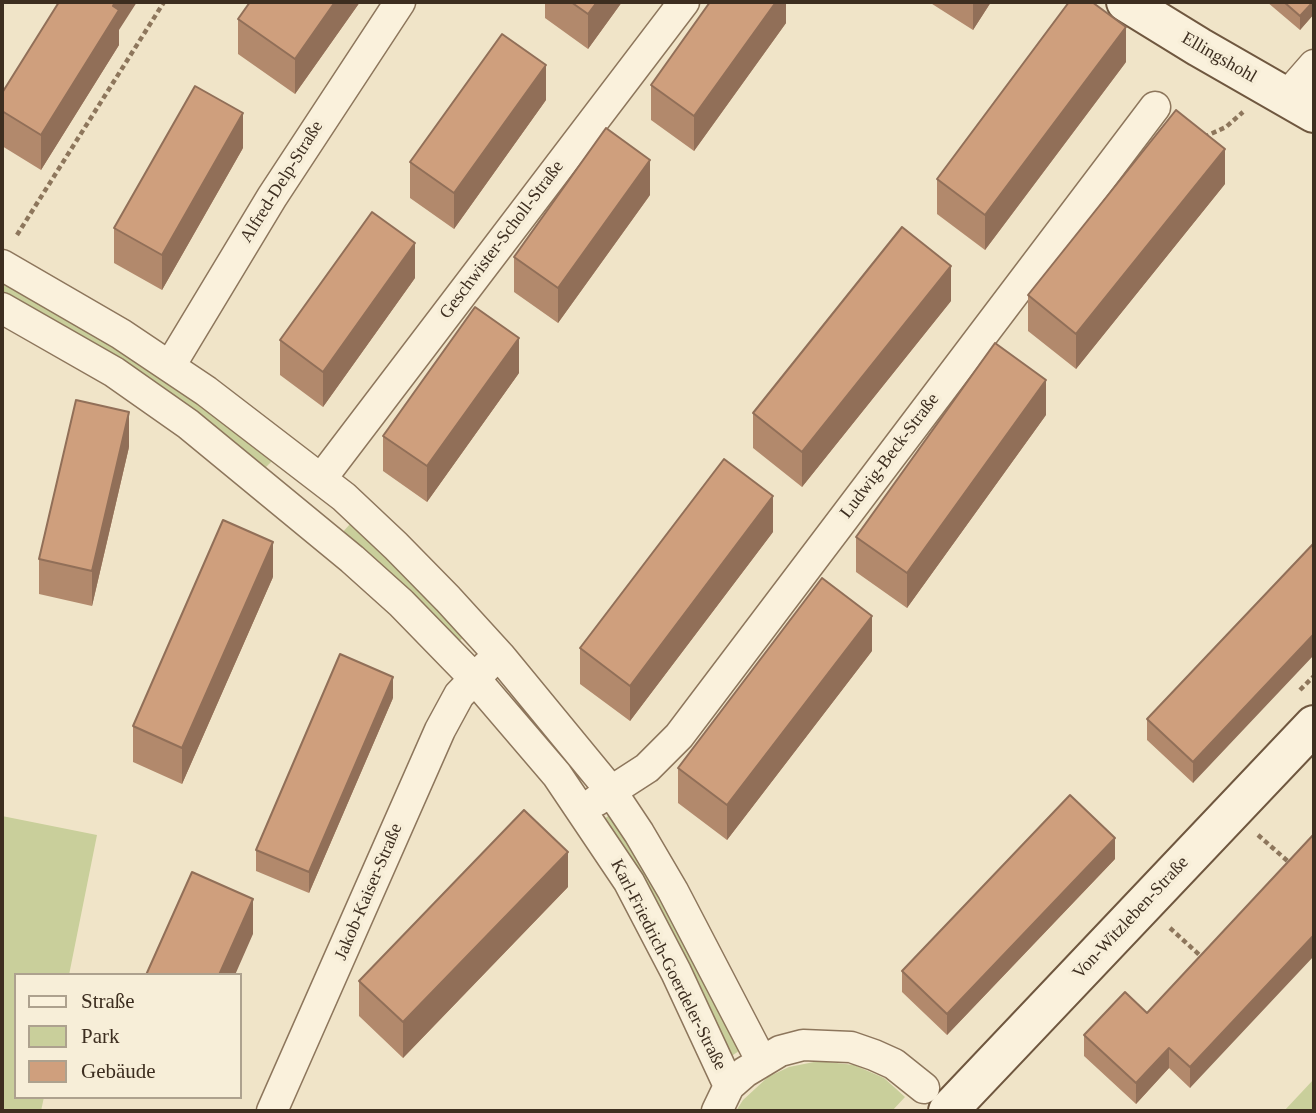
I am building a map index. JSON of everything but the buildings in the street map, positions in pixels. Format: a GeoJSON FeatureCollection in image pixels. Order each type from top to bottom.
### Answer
{"type":"FeatureCollection","features":[{"type":"Feature","properties":{"kind":"street","name":"Alfred-Delp-Straße"},"geometry":{"type":"LineString","coordinates":[[170,366],[272,197],[400,2]]}},
{"type":"Feature","properties":{"kind":"street","name":"Geschwister-Scholl-Straße"},"geometry":{"type":"LineString","coordinates":[[332,488],[684,2]]}},
{"type":"Feature","properties":{"kind":"street","name":"Ellingshohl"},"geometry":{"type":"LineString","coordinates":[[1126,2],[1300,105]]}},
{"type":"Feature","properties":{"kind":"street"},"geometry":{"type":"LineString","coordinates":[[1300,105],[1314,65]]}},
{"type":"Feature","properties":{"kind":"street","name":"Ludwig-Beck-Straße"},"geometry":{"type":"LineString","coordinates":[[611,791],[646,768],[679,736],[1155,107]]}},
{"type":"Feature","properties":{"kind":"street","name":"Karl-Friedrich-Goerdeler-Straße"},"geometry":{"type":"LineString","coordinates":[[8,252],[72,304],[170,366],[332,488],[396,546],[500,656],[611,791],[639,833],[673,891],[761,1060]]}},
{"type":"Feature","properties":{"kind":"street","name":"Karl-Friedrich-Goerdeler-Straße"},"geometry":{"type":"LineString","coordinates":[[2,308],[72,346],[149,395],[188,424],[317,528],[401,603],[474,678],[557,775],[629,882],[676,972],[723,1099],[761,1060],[803,1045],[851,1047],[894,1064],[936,1099]]}},
{"type":"Feature","properties":{"kind":"street"},"geometry":{"type":"LineString","coordinates":[[272,492],[297,460]]}},
{"type":"Feature","properties":{"kind":"street"},"geometry":{"type":"LineString","coordinates":[[317,528],[332,488]]}},
{"type":"Feature","properties":{"kind":"street"},"geometry":{"type":"LineString","coordinates":[[474,678],[500,656]]}},
{"type":"Feature","properties":{"kind":"street","name":"Jakob-Kaiser-Straße"},"geometry":{"type":"LineString","coordinates":[[272,1111],[439,730],[459,695],[474,678]]}},
{"type":"Feature","properties":{"kind":"street","name":"Von-Witzleben-Straße"},"geometry":{"type":"LineString","coordinates":[[936,1099],[1314,725]]}},
{"type":"Feature","properties":{"kind":"street"},"geometry":{"type":"LineString","coordinates":[[582,810],[611,791]]}},
{"type":"Feature","properties":{"kind":"path"},"geometry":{"type":"LineString","coordinates":[[8,252],[164,2]]}},
{"type":"Feature","properties":{"kind":"path"},"geometry":{"type":"LineString","coordinates":[[1196,138],[1208,136],[1226,127],[1237,120],[1246,109]]}},
{"type":"Feature","properties":{"kind":"path"},"geometry":{"type":"LineString","coordinates":[[1253,830],[1299,872]]}},
{"type":"Feature","properties":{"kind":"path"},"geometry":{"type":"LineString","coordinates":[[1164,923],[1211,965]]}},
{"type":"Feature","properties":{"kind":"green space"},"geometry":{"type":"Polygon","coordinates":[[[2,279],[155,369],[273,460],[263,470],[2,295],[2,279]]]}},
{"type":"Feature","properties":{"kind":"green space"},"geometry":{"type":"Polygon","coordinates":[[[350,524],[466,635],[454,646],[341,534],[350,524]]]}},
{"type":"Feature","properties":{"kind":"green space"},"geometry":{"type":"Polygon","coordinates":[[[611,814],[649,870],[742,1049],[730,1057],[600,822],[611,814]]]}},
{"type":"Feature","properties":{"kind":"green space"},"geometry":{"type":"Polygon","coordinates":[[[2,816],[97,835],[69,973],[14,973],[14,1099],[44,1099],[41,1111],[2,1111],[2,816]]]}},
{"type":"Feature","properties":{"kind":"green space"},"geometry":{"type":"Polygon","coordinates":[[[819,1061],[854,1065],[884,1078],[905,1097],[892,1111],[736,1111],[743,1100],[768,1077],[789,1067],[819,1061]]]}},
{"type":"Feature","properties":{"kind":"green space"},"geometry":{"type":"Polygon","coordinates":[[[1314,1079],[1314,1111],[1284,1111],[1314,1079]]]}}]}
